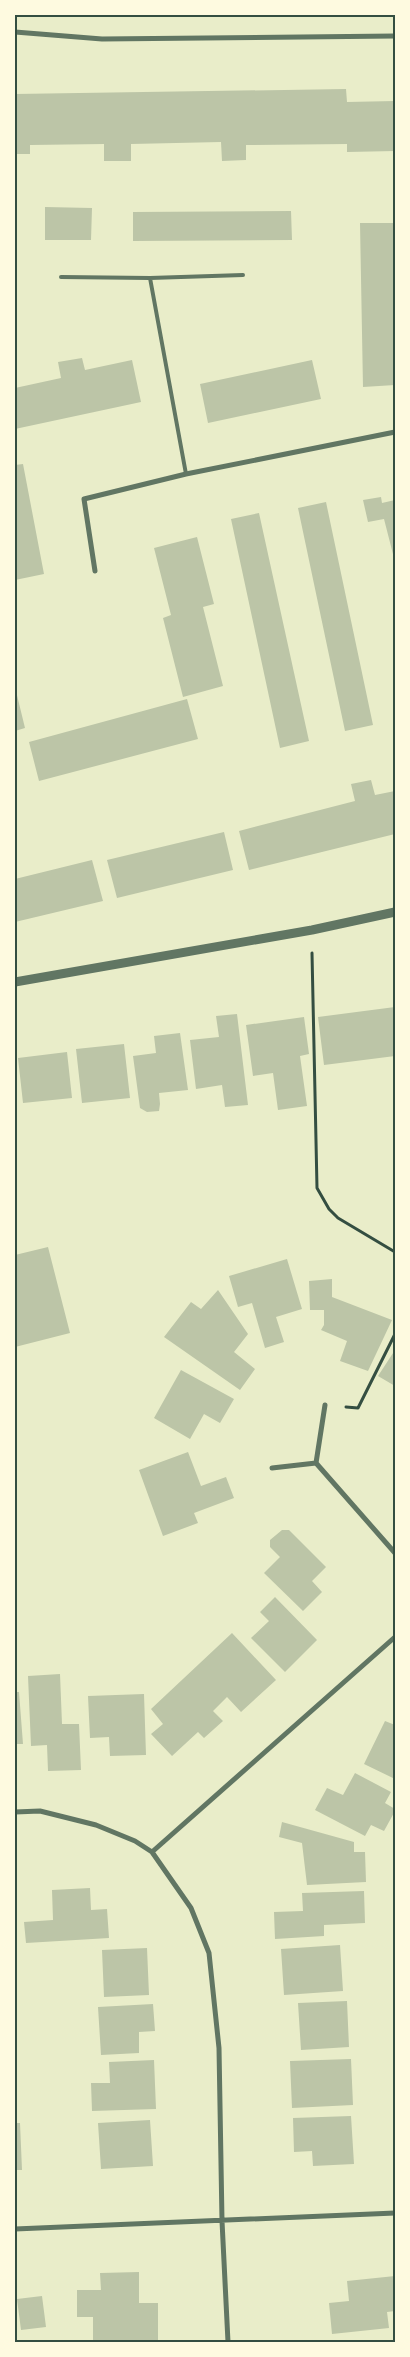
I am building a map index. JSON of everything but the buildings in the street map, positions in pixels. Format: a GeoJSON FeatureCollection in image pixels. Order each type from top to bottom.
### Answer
{"type":"FeatureCollection","features":[{"type":"Feature","properties":{"kind":"street"},"geometry":{"type":"LineString","coordinates":[[15,32],[102,39],[395,36]]}},
{"type":"Feature","properties":{"kind":"street"},"geometry":{"type":"LineString","coordinates":[[95,571],[84,499],[186,474],[395,432]]}},
{"type":"Feature","properties":{"kind":"street"},"geometry":{"type":"LineString","coordinates":[[15,982],[312,930],[395,912]]}},
{"type":"Feature","properties":{"kind":"street"},"geometry":{"type":"LineString","coordinates":[[316,1463],[325,1405]]}},
{"type":"Feature","properties":{"kind":"street"},"geometry":{"type":"LineString","coordinates":[[272,1468],[316,1463]]}},
{"type":"Feature","properties":{"kind":"street"},"geometry":{"type":"LineString","coordinates":[[316,1463],[395,1553]]}},
{"type":"Feature","properties":{"kind":"street"},"geometry":{"type":"LineString","coordinates":[[152,1852],[395,1637]]}},
{"type":"Feature","properties":{"kind":"street"},"geometry":{"type":"LineString","coordinates":[[15,1812],[40,1811],[96,1825],[135,1842],[152,1852],[191,1908],[209,1954],[219,2048],[222,2221],[228,2342]]}},
{"type":"Feature","properties":{"kind":"street"},"geometry":{"type":"LineString","coordinates":[[15,2229],[395,2213]]}},
{"type":"Feature","properties":{"kind":"lane"},"geometry":{"type":"LineString","coordinates":[[61,277],[150,278],[243,275]]}},
{"type":"Feature","properties":{"kind":"lane"},"geometry":{"type":"LineString","coordinates":[[150,278],[186,474]]}},
{"type":"Feature","properties":{"kind":"path"},"geometry":{"type":"LineString","coordinates":[[312,930],[317,1188],[329,1208],[338,1218],[395,1252]]}},
{"type":"Feature","properties":{"kind":"path"},"geometry":{"type":"LineString","coordinates":[[325,1405],[358,1408],[395,1334]]}}]}
